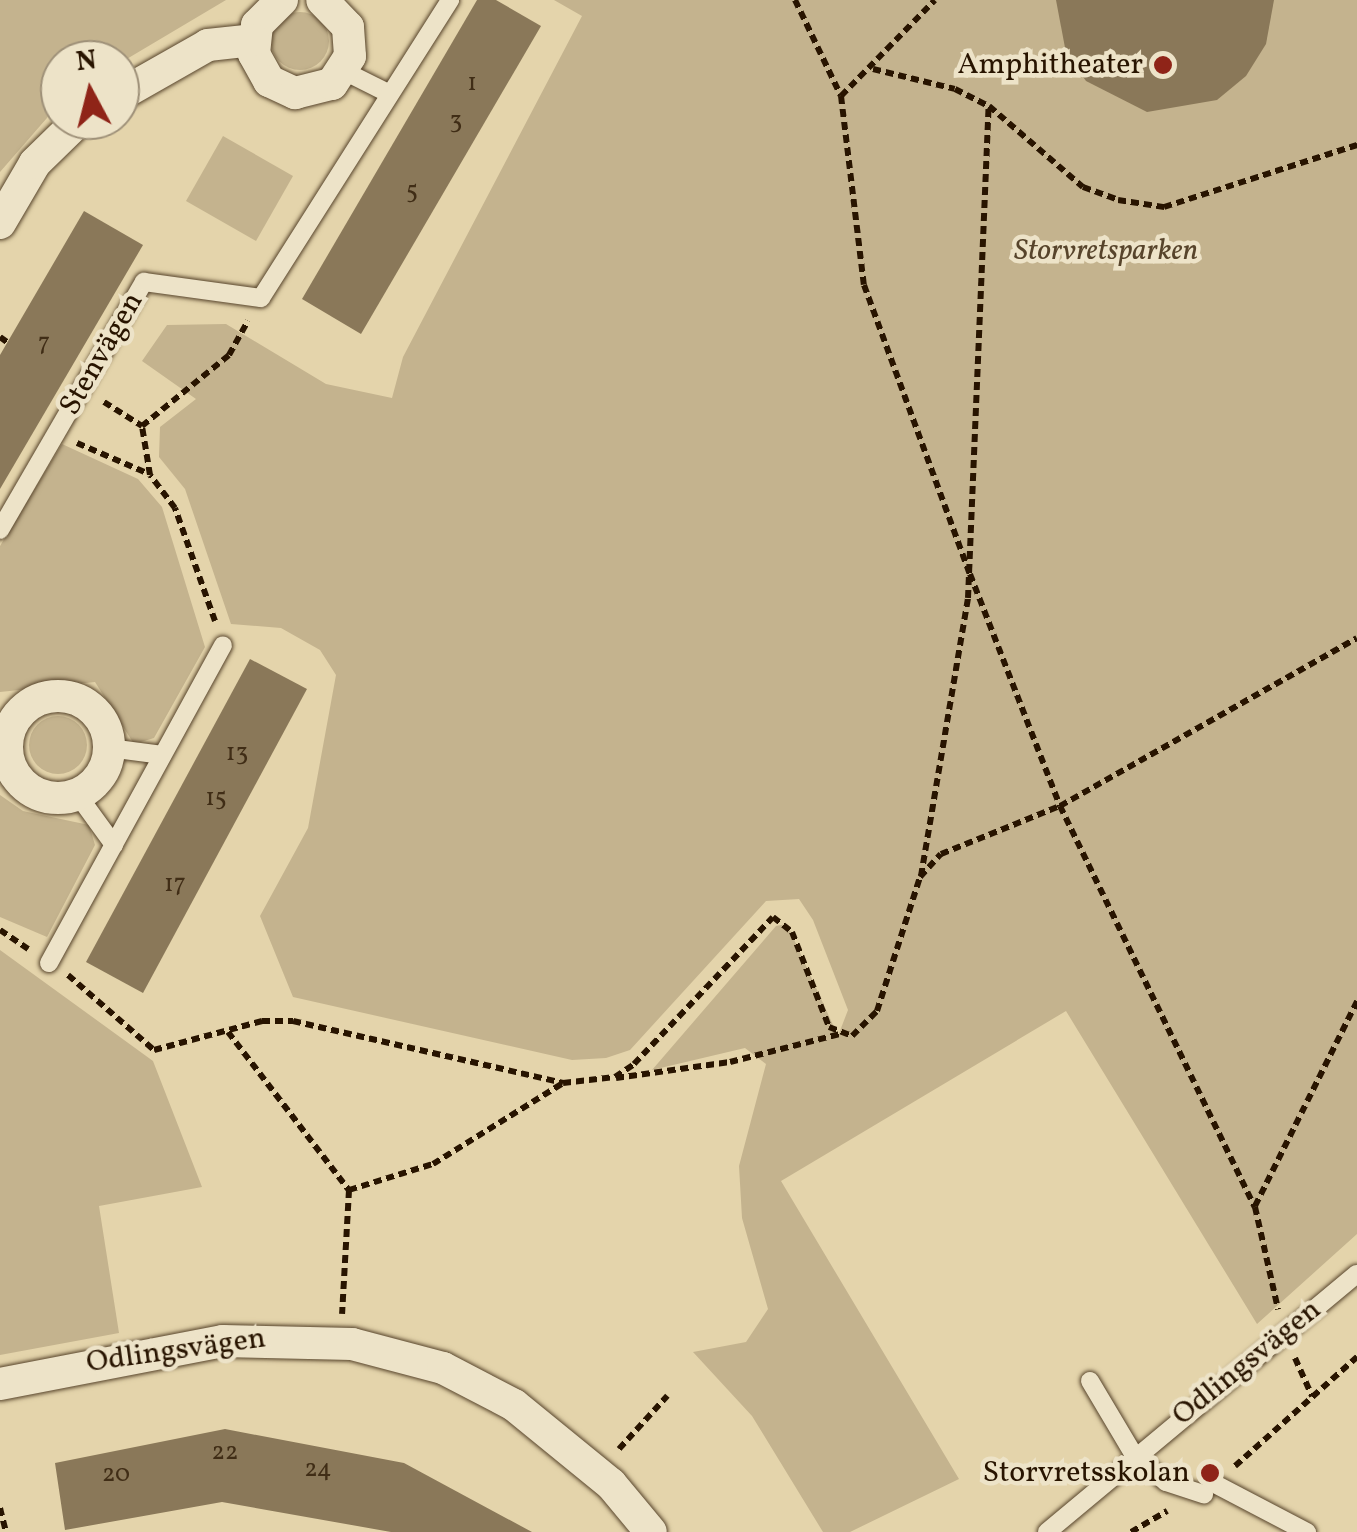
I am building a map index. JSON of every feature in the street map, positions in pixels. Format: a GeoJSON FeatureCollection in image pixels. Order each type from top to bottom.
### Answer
{"type":"FeatureCollection","features":[{"type":"Feature","properties":{"kind":"street"},"geometry":{"type":"LineString","coordinates":[[282,0],[264,14],[253,40],[257,64],[283,90],[310,93],[344,71],[348,27],[322,0]]}},
{"type":"Feature","properties":{"kind":"street"},"geometry":{"type":"LineString","coordinates":[[140,84],[208,45],[253,40]]}},
{"type":"Feature","properties":{"kind":"street"},"geometry":{"type":"LineString","coordinates":[[0,223],[35,163],[59,140]]}},
{"type":"Feature","properties":{"kind":"street"},"geometry":{"type":"LineString","coordinates":[[69,698],[98,715],[108,748],[97,779],[77,794],[48,797],[24,786],[8,758],[5,726],[37,701],[69,698]]}},
{"type":"Feature","properties":{"kind":"street","name":"Odlingsvägen"},"geometry":{"type":"LineString","coordinates":[[0,1384],[223,1341],[344,1342],[442,1368],[514,1406],[598,1472],[650,1532]]}},
{"type":"Feature","properties":{"kind":"lane"},"geometry":{"type":"LineString","coordinates":[[261,298],[450,0]]}},
{"type":"Feature","properties":{"kind":"lane"},"geometry":{"type":"LineString","coordinates":[[344,71],[390,94]]}},
{"type":"Feature","properties":{"kind":"lane","name":"Stenvägen"},"geometry":{"type":"LineString","coordinates":[[0,530],[144,282],[261,298]]}},
{"type":"Feature","properties":{"kind":"lane"},"geometry":{"type":"LineString","coordinates":[[49,962],[223,646]]}},
{"type":"Feature","properties":{"kind":"lane"},"geometry":{"type":"LineString","coordinates":[[108,748],[163,755]]}},
{"type":"Feature","properties":{"kind":"lane"},"geometry":{"type":"LineString","coordinates":[[77,794],[114,846]]}},
{"type":"Feature","properties":{"kind":"lane","name":"Odlingsvägen"},"geometry":{"type":"LineString","coordinates":[[1047,1532],[1357,1274]]}},
{"type":"Feature","properties":{"kind":"lane"},"geometry":{"type":"LineString","coordinates":[[1090,1381],[1134,1456],[1166,1482],[1210,1489],[1308,1532]]}},
{"type":"Feature","properties":{"kind":"path"},"geometry":{"type":"LineString","coordinates":[[795,0],[841,96],[864,285],[970,574],[1060,806],[1255,1207],[1284,1335],[1312,1396]]}},
{"type":"Feature","properties":{"kind":"path"},"geometry":{"type":"LineString","coordinates":[[841,96],[873,70],[935,0]]}},
{"type":"Feature","properties":{"kind":"path"},"geometry":{"type":"LineString","coordinates":[[873,70],[955,89],[988,106],[1082,186],[1164,206],[1357,145]]}},
{"type":"Feature","properties":{"kind":"path"},"geometry":{"type":"LineString","coordinates":[[0,930],[49,962],[154,1050],[293,1021],[564,1083],[730,1062],[864,1031],[877,1011],[920,877],[970,574],[988,106]]}},
{"type":"Feature","properties":{"kind":"path"},"geometry":{"type":"LineString","coordinates":[[142,426],[229,355],[261,298]]}},
{"type":"Feature","properties":{"kind":"path"},"geometry":{"type":"LineString","coordinates":[[82,388],[142,426],[150,475],[175,508],[223,646]]}},
{"type":"Feature","properties":{"kind":"path"},"geometry":{"type":"LineString","coordinates":[[56,434],[150,475]]}},
{"type":"Feature","properties":{"kind":"path"},"geometry":{"type":"LineString","coordinates":[[920,877],[941,854],[1060,806],[1357,638]]}},
{"type":"Feature","properties":{"kind":"path"},"geometry":{"type":"LineString","coordinates":[[614,1077],[773,917],[792,932],[829,1027],[840,1034]]}},
{"type":"Feature","properties":{"kind":"path"},"geometry":{"type":"LineString","coordinates":[[1255,1207],[1357,1001]]}},
{"type":"Feature","properties":{"kind":"path"},"geometry":{"type":"LineString","coordinates":[[228,1032],[349,1190],[340,1282],[344,1342]]}},
{"type":"Feature","properties":{"kind":"path"},"geometry":{"type":"LineString","coordinates":[[349,1190],[433,1164],[564,1083]]}},
{"type":"Feature","properties":{"kind":"path"},"geometry":{"type":"LineString","coordinates":[[1131,1532],[1210,1489],[1357,1357]]}},
{"type":"Feature","properties":{"kind":"path"},"geometry":{"type":"LineString","coordinates":[[598,1472],[667,1396]]}},
{"type":"Feature","properties":{"kind":"path"},"geometry":{"type":"LineString","coordinates":[[0,1508],[6,1532]]}},
{"type":"Feature","properties":{"kind":"green space"},"geometry":{"type":"Polygon","coordinates":[[[0,0],[226,0],[140,51],[140,40],[40,40],[40,126],[0,172],[0,0]]]}},
{"type":"Feature","properties":{"kind":"green space","name":"Storvretsparken"},"geometry":{"type":"Polygon","coordinates":[[[554,0],[1357,0],[1357,1234],[1257,1324],[1066,1011],[781,1181],[959,1479],[850,1532],[823,1532],[752,1416],[693,1352],[746,1342],[768,1309],[742,1218],[739,1166],[766,1064],[745,1048],[652,1070],[776,926],[787,924],[838,1036],[848,1010],[813,920],[799,899],[766,901],[630,1050],[606,1058],[572,1060],[293,997],[260,916],[308,828],[336,675],[320,650],[281,628],[231,624],[185,489],[159,457],[160,427],[196,399],[142,361],[167,325],[226,324],[326,384],[392,398],[403,357],[582,16],[554,0]]]}},
{"type":"Feature","properties":{"kind":"green space"},"geometry":{"type":"Polygon","coordinates":[[[300,12],[320,21],[329,41],[320,61],[300,70],[280,61],[271,41],[280,21],[300,12]]]}},
{"type":"Feature","properties":{"kind":"green space"},"geometry":{"type":"Polygon","coordinates":[[[223,136],[293,176],[256,241],[186,201],[223,136]]]}},
{"type":"Feature","properties":{"kind":"green space"},"geometry":{"type":"Polygon","coordinates":[[[62,444],[138,479],[162,507],[205,647],[154,738],[134,744],[95,682],[0,692],[0,546],[62,444]]]}},
{"type":"Feature","properties":{"kind":"green space"},"geometry":{"type":"Polygon","coordinates":[[[58,716],[78,725],[87,745],[78,765],[58,774],[38,765],[29,745],[38,725],[58,716]]]}},
{"type":"Feature","properties":{"kind":"green space"},"geometry":{"type":"Polygon","coordinates":[[[0,795],[23,811],[89,825],[95,845],[47,937],[0,917],[0,795]]]}},
{"type":"Feature","properties":{"kind":"green space"},"geometry":{"type":"Polygon","coordinates":[[[0,950],[153,1061],[202,1187],[99,1206],[119,1333],[0,1355],[0,950]]]}},
{"type":"Feature","properties":{"kind":"building"},"geometry":{"type":"Polygon","coordinates":[[[477,0],[496,0],[541,26],[361,334],[302,299],[477,0]]]}},
{"type":"Feature","properties":{"kind":"building","name":"Amphitheater"},"geometry":{"type":"Polygon","coordinates":[[[1056,0],[1274,0],[1266,44],[1246,76],[1217,100],[1147,112],[1086,81],[1066,53],[1056,0]]]}},
{"type":"Feature","properties":{"kind":"building"},"geometry":{"type":"Polygon","coordinates":[[[84,211],[143,245],[0,489],[0,355],[84,211]]]}},
{"type":"Feature","properties":{"kind":"building"},"geometry":{"type":"Polygon","coordinates":[[[250,659],[307,689],[143,993],[86,962],[250,659]]]}},
{"type":"Feature","properties":{"kind":"building"},"geometry":{"type":"Polygon","coordinates":[[[225,1429],[404,1463],[532,1532],[391,1532],[222,1502],[65,1530],[55,1463],[225,1429]]]}},
{"type":"Feature","properties":{"kind":"place","name":"Amphitheater"},"geometry":{"type":"Point","coordinates":[1163,65]}},
{"type":"Feature","properties":{"kind":"place","name":"Storvretsskolan"},"geometry":{"type":"Point","coordinates":[1210,1473]}}]}
